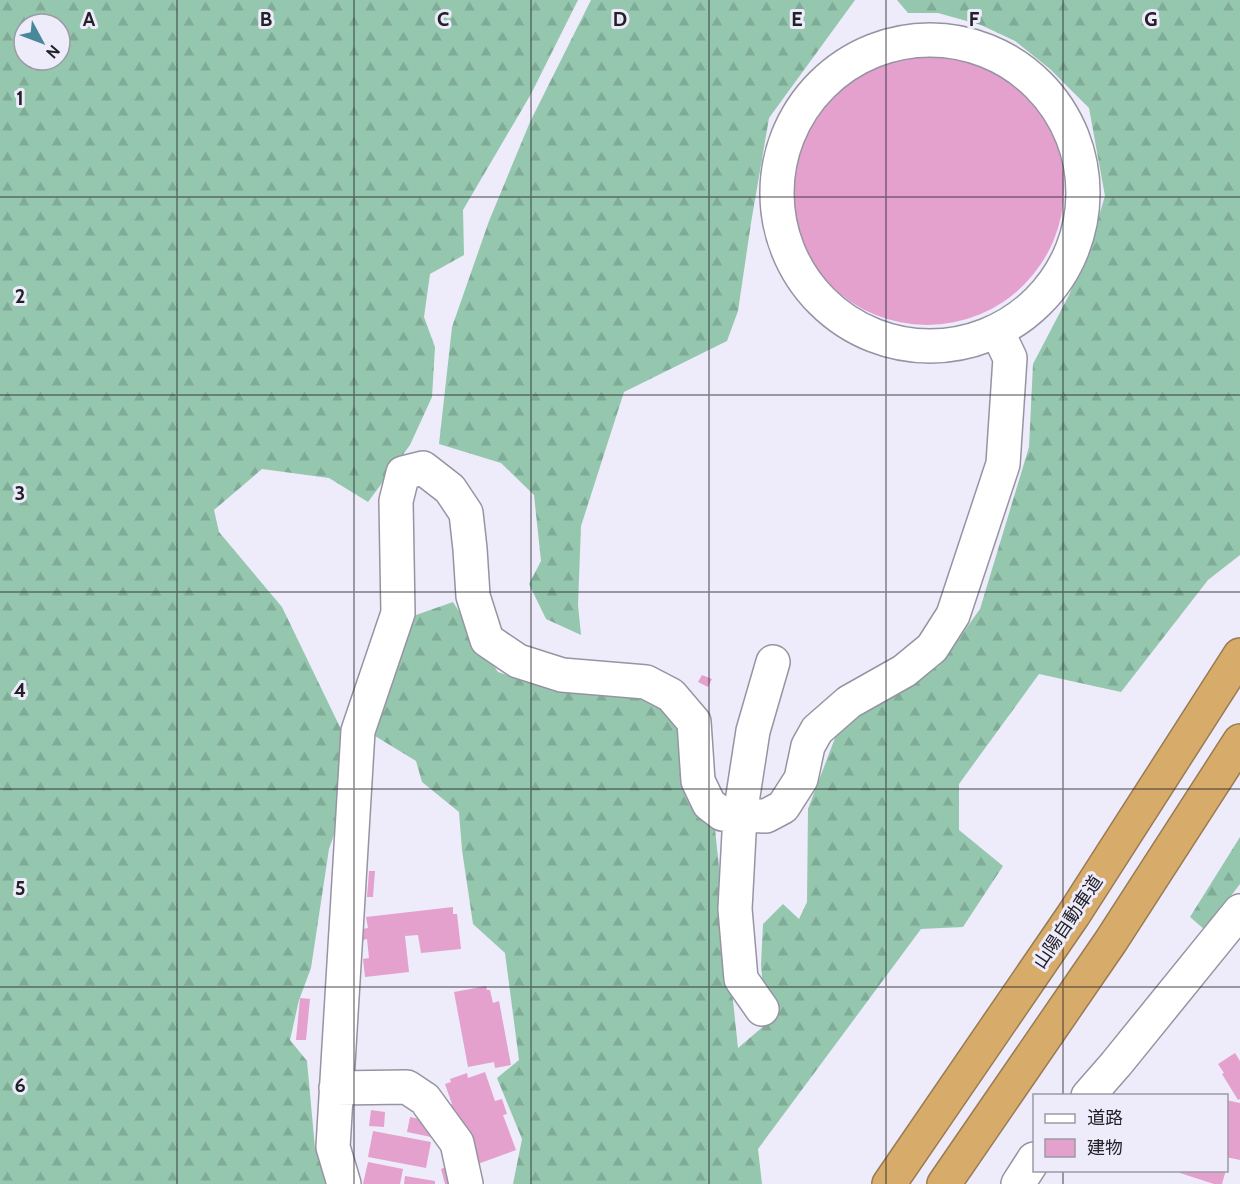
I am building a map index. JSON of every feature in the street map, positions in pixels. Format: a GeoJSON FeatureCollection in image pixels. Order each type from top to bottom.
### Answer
{"type":"FeatureCollection","features":[{"type":"Feature","properties":{"kind":"highway","name":"山陽自動車道"},"geometry":{"type":"LineString","coordinates":[[889,1184],[1074,914],[1240,655]]}},
{"type":"Feature","properties":{"kind":"highway"},"geometry":{"type":"LineString","coordinates":[[944,1184],[1111,941],[1240,741]]}},
{"type":"Feature","properties":{"kind":"street"},"geometry":{"type":"LineString","coordinates":[[921,38],[981,46],[1033,77],[1070,125],[1086,183],[1077,243],[1046,296],[998,333],[939,348],[880,340],[827,310],[791,261],[776,203],[784,143],[814,90],[862,54],[921,38]]}},
{"type":"Feature","properties":{"kind":"street"},"geometry":{"type":"LineString","coordinates":[[344,1184],[333,1147],[358,731],[398,613],[396,501],[403,473],[423,468],[450,489],[466,513],[472,596],[487,640],[518,661],[562,675],[646,682],[671,695],[694,722],[698,782],[709,804],[722,814],[766,816],[783,807],[801,778],[808,746],[817,730],[849,702],[903,671],[933,648],[953,615],[1003,464],[1010,358],[998,333]]}},
{"type":"Feature","properties":{"kind":"street"},"geometry":{"type":"LineString","coordinates":[[762,1009],[741,980],[735,909],[740,815],[753,731],[773,662]]}},
{"type":"Feature","properties":{"kind":"street"},"geometry":{"type":"LineString","coordinates":[[1089,1094],[1116,1064],[1240,910]]}},
{"type":"Feature","properties":{"kind":"street"},"geometry":{"type":"LineString","coordinates":[[336,1088],[407,1087],[425,1099],[457,1143],[466,1184]]}},
{"type":"Feature","properties":{"kind":"street"},"geometry":{"type":"LineString","coordinates":[[1018,1184],[1033,1162]]}},
{"type":"Feature","properties":{"kind":"green space"},"geometry":{"type":"Polygon","coordinates":[[[0,0],[578,0],[531,94],[463,210],[464,255],[430,274],[424,317],[435,347],[432,397],[410,445],[368,502],[329,478],[262,469],[214,510],[219,532],[282,607],[351,750],[353,780],[329,849],[311,968],[299,1000],[290,1040],[307,1061],[315,1148],[335,1175],[334,1184],[0,1184],[0,0]]]}},
{"type":"Feature","properties":{"kind":"green space"},"geometry":{"type":"Polygon","coordinates":[[[591,0],[855,0],[769,118],[738,311],[727,341],[624,392],[581,526],[578,605],[581,635],[546,619],[529,584],[541,561],[534,495],[501,463],[439,444],[452,327],[489,221],[530,122],[591,0]]]}},
{"type":"Feature","properties":{"kind":"green space"},"geometry":{"type":"Polygon","coordinates":[[[897,0],[1240,0],[1240,555],[1208,580],[1121,692],[1039,674],[959,784],[959,830],[1003,866],[963,927],[921,929],[758,1149],[762,1184],[513,1184],[522,1139],[497,1078],[519,1060],[505,953],[473,924],[459,812],[422,782],[416,761],[375,736],[413,616],[453,602],[498,672],[532,683],[647,690],[678,727],[687,786],[715,829],[738,1048],[766,1024],[761,965],[763,924],[783,904],[799,919],[807,902],[808,809],[838,730],[939,666],[980,609],[1029,447],[1033,364],[1068,297],[1088,252],[1105,196],[1089,108],[1050,69],[1015,41],[981,25],[938,13],[908,13],[897,0]]]}},
{"type":"Feature","properties":{"kind":"green space"},"geometry":{"type":"Polygon","coordinates":[[[1240,837],[1240,884],[1205,930],[1190,917],[1240,837]]]}},
{"type":"Feature","properties":{"kind":"building"},"geometry":{"type":"Polygon","coordinates":[[[927,51],[967,57],[992,67],[1024,91],[1048,123],[1058,148],[1064,188],[1058,228],[1048,253],[1024,285],[992,309],[967,319],[927,325],[887,319],[862,309],[830,285],[806,253],[796,228],[790,188],[796,148],[806,123],[830,91],[862,67],[887,57],[927,51]]]}},
{"type":"Feature","properties":{"kind":"building"},"geometry":{"type":"Polygon","coordinates":[[[702,675],[712,679],[708,687],[698,682],[702,675]]]}},
{"type":"Feature","properties":{"kind":"building"},"geometry":{"type":"Polygon","coordinates":[[[369,871],[375,871],[373,897],[367,897],[369,871]]]}},
{"type":"Feature","properties":{"kind":"building"},"geometry":{"type":"Polygon","coordinates":[[[453,907],[453,914],[457,914],[461,949],[421,953],[418,935],[405,936],[409,972],[365,977],[363,959],[369,958],[367,939],[363,940],[362,929],[368,928],[366,917],[453,907]]]}},
{"type":"Feature","properties":{"kind":"building"},"geometry":{"type":"Polygon","coordinates":[[[486,986],[487,990],[490,990],[493,1003],[499,1001],[511,1065],[495,1068],[494,1062],[468,1067],[454,992],[486,986]]]}},
{"type":"Feature","properties":{"kind":"building"},"geometry":{"type":"Polygon","coordinates":[[[300,998],[310,999],[306,1040],[296,1040],[300,998]]]}},
{"type":"Feature","properties":{"kind":"building"},"geometry":{"type":"Polygon","coordinates":[[[1235,1053],[1240,1061],[1240,1099],[1238,1100],[1218,1064],[1235,1053]]]}},
{"type":"Feature","properties":{"kind":"building"},"geometry":{"type":"Polygon","coordinates":[[[485,1072],[495,1101],[502,1099],[507,1114],[503,1115],[516,1150],[475,1165],[463,1122],[457,1125],[445,1084],[451,1082],[450,1079],[467,1073],[468,1078],[485,1072]]]}},
{"type":"Feature","properties":{"kind":"building"},"geometry":{"type":"Polygon","coordinates":[[[1228,1100],[1240,1103],[1240,1160],[1228,1157],[1228,1100]]]}},
{"type":"Feature","properties":{"kind":"building"},"geometry":{"type":"Polygon","coordinates":[[[371,1110],[385,1112],[384,1127],[369,1126],[371,1110]]]}},
{"type":"Feature","properties":{"kind":"building"},"geometry":{"type":"Polygon","coordinates":[[[410,1117],[434,1122],[431,1137],[407,1132],[410,1117]]]}},
{"type":"Feature","properties":{"kind":"building"},"geometry":{"type":"Polygon","coordinates":[[[373,1131],[431,1142],[426,1168],[368,1157],[373,1131]]]}},
{"type":"Feature","properties":{"kind":"building"},"geometry":{"type":"Polygon","coordinates":[[[368,1162],[403,1169],[400,1184],[363,1184],[368,1162]]]}},
{"type":"Feature","properties":{"kind":"building"},"geometry":{"type":"Polygon","coordinates":[[[449,1166],[454,1184],[445,1184],[441,1169],[449,1166]]]}},
{"type":"Feature","properties":{"kind":"building"},"geometry":{"type":"Polygon","coordinates":[[[1225,1172],[1222,1184],[1214,1184],[1180,1173],[1225,1172]]]}},
{"type":"Feature","properties":{"kind":"building"},"geometry":{"type":"Polygon","coordinates":[[[405,1176],[435,1181],[435,1184],[404,1184],[405,1176]]]}}]}
